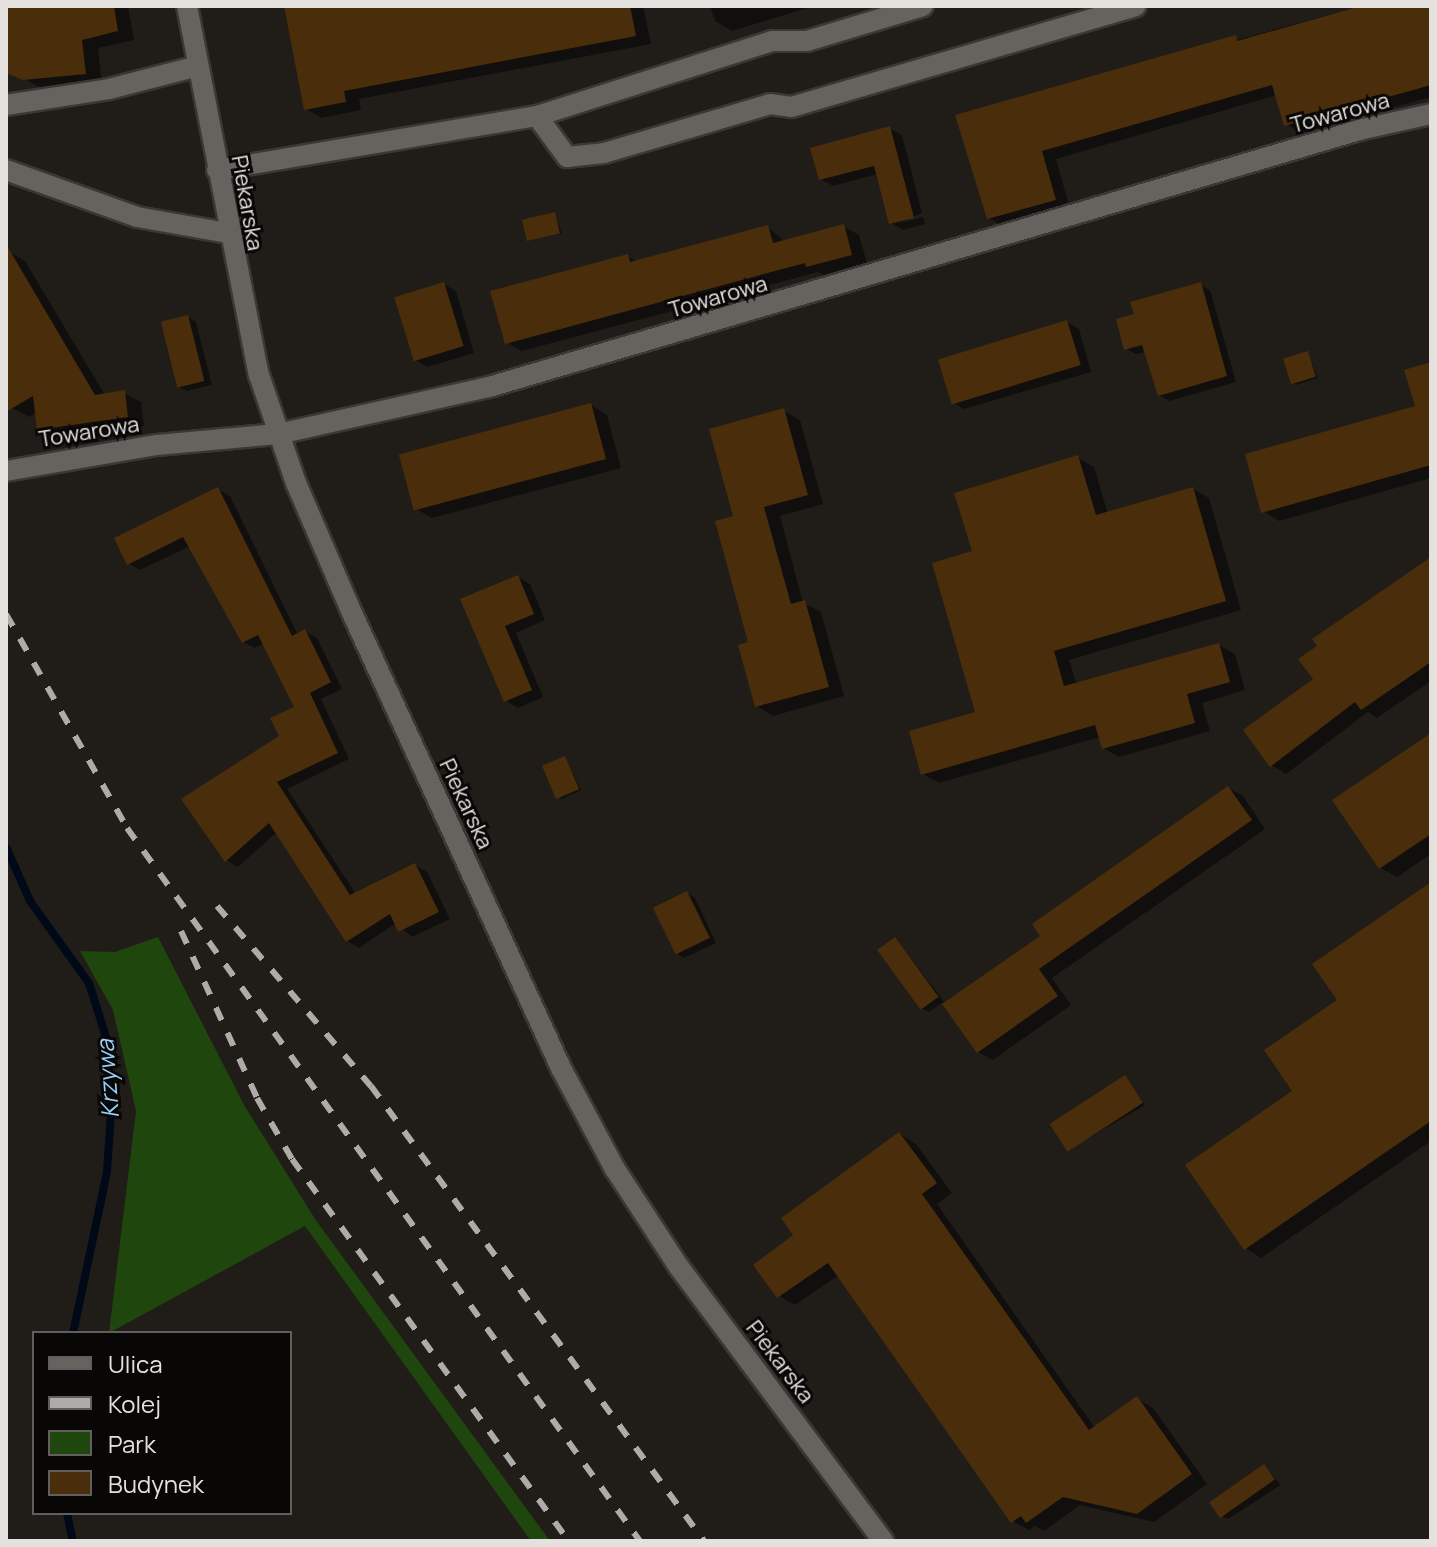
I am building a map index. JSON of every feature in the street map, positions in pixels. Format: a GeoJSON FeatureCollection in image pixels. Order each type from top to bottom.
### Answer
{"type":"FeatureCollection","features":[{"type":"Feature","properties":{"kind":"street","name":"Piekarska"},"geometry":{"type":"LineString","coordinates":[[187,6],[245,319],[278,434],[341,591],[588,1121],[679,1267],[883,1541]]}},
{"type":"Feature","properties":{"kind":"street"},"geometry":{"type":"LineString","coordinates":[[217,170],[537,116],[772,41],[807,41],[923,6]]}},
{"type":"Feature","properties":{"kind":"street"},"geometry":{"type":"LineString","coordinates":[[537,116],[567,157],[604,153],[770,104],[791,107],[1107,10],[1136,6]]}},
{"type":"Feature","properties":{"kind":"street"},"geometry":{"type":"LineString","coordinates":[[6,105],[109,89],[198,66]]}},
{"type":"Feature","properties":{"kind":"street","name":"Towarowa"},"geometry":{"type":"LineString","coordinates":[[6,471],[157,445],[278,434],[489,387],[1363,129],[1431,114]]}},
{"type":"Feature","properties":{"kind":"street"},"geometry":{"type":"LineString","coordinates":[[6,170],[137,217],[228,233]]}},
{"type":"Feature","properties":{"kind":"green space"},"geometry":{"type":"Polygon","coordinates":[[[158,937],[244,1105],[315,1219],[550,1541],[531,1541],[305,1226],[109,1331],[136,1111],[113,1010],[80,951],[115,952],[158,937]]]}},
{"type":"Feature","properties":{"kind":"building"},"geometry":{"type":"Polygon","coordinates":[[[6,6],[114,6],[118,31],[82,40],[86,74],[23,80],[6,73],[6,6]]]}},
{"type":"Feature","properties":{"kind":"building"},"geometry":{"type":"Polygon","coordinates":[[[284,6],[630,6],[636,36],[344,91],[346,102],[304,110],[284,6]]]}},
{"type":"Feature","properties":{"kind":"building"},"geometry":{"type":"Polygon","coordinates":[[[1361,6],[1431,6],[1431,85],[1284,126],[1272,85],[1042,151],[1056,200],[987,219],[955,115],[1236,35],[1237,41],[1361,6]]]}},
{"type":"Feature","properties":{"kind":"building"},"geometry":{"type":"Polygon","coordinates":[[[890,126],[914,218],[889,224],[874,166],[819,180],[810,148],[890,126]]]}},
{"type":"Feature","properties":{"kind":"building"},"geometry":{"type":"Polygon","coordinates":[[[555,212],[560,233],[527,241],[522,220],[555,212]]]}},
{"type":"Feature","properties":{"kind":"building"},"geometry":{"type":"Polygon","coordinates":[[[844,224],[852,255],[806,267],[805,263],[505,344],[490,291],[628,254],[630,262],[768,225],[773,243],[844,224]]]}},
{"type":"Feature","properties":{"kind":"building"},"geometry":{"type":"Polygon","coordinates":[[[6,244],[95,395],[125,390],[128,417],[37,430],[33,396],[6,412],[6,244]]]}},
{"type":"Feature","properties":{"kind":"building"},"geometry":{"type":"Polygon","coordinates":[[[444,282],[464,346],[414,361],[394,297],[444,282]]]}},
{"type":"Feature","properties":{"kind":"building"},"geometry":{"type":"Polygon","coordinates":[[[1201,282],[1227,376],[1158,396],[1142,345],[1124,350],[1116,319],[1134,314],[1130,302],[1201,282]]]}},
{"type":"Feature","properties":{"kind":"building"},"geometry":{"type":"Polygon","coordinates":[[[188,315],[204,381],[177,388],[161,322],[188,315]]]}},
{"type":"Feature","properties":{"kind":"building"},"geometry":{"type":"Polygon","coordinates":[[[1067,320],[1081,365],[952,404],[938,359],[1067,320]]]}},
{"type":"Feature","properties":{"kind":"building"},"geometry":{"type":"Polygon","coordinates":[[[1308,351],[1316,377],[1291,384],[1283,359],[1308,351]]]}},
{"type":"Feature","properties":{"kind":"building"},"geometry":{"type":"Polygon","coordinates":[[[1431,362],[1431,465],[1261,513],[1245,454],[1415,406],[1404,370],[1431,362]]]}},
{"type":"Feature","properties":{"kind":"building"},"geometry":{"type":"Polygon","coordinates":[[[591,403],[606,459],[414,511],[399,455],[591,403]]]}},
{"type":"Feature","properties":{"kind":"building"},"geometry":{"type":"Polygon","coordinates":[[[784,408],[808,495],[764,507],[791,604],[805,600],[829,687],[755,707],[738,645],[748,642],[715,521],[733,516],[709,429],[784,408]]]}},
{"type":"Feature","properties":{"kind":"building"},"geometry":{"type":"Polygon","coordinates":[[[1078,455],[1096,515],[1193,487],[1226,601],[1054,651],[1064,686],[1219,643],[1230,682],[1187,694],[1195,723],[1102,749],[1095,725],[921,775],[909,731],[975,712],[932,563],[972,551],[954,493],[1078,455]]]}},
{"type":"Feature","properties":{"kind":"building"},"geometry":{"type":"Polygon","coordinates":[[[218,487],[292,636],[305,629],[331,682],[310,693],[338,753],[277,782],[350,895],[415,863],[439,912],[398,932],[390,914],[346,942],[269,823],[225,862],[181,799],[279,736],[270,718],[294,707],[258,635],[242,643],[183,537],[127,565],[114,538],[218,487]]]}},
{"type":"Feature","properties":{"kind":"building"},"geometry":{"type":"Polygon","coordinates":[[[1431,557],[1431,662],[1361,710],[1355,702],[1270,767],[1243,730],[1313,679],[1298,659],[1317,646],[1312,639],[1431,557]]]}},
{"type":"Feature","properties":{"kind":"building"},"geometry":{"type":"Polygon","coordinates":[[[518,575],[534,614],[505,626],[532,690],[504,702],[460,599],[518,575]]]}},
{"type":"Feature","properties":{"kind":"building"},"geometry":{"type":"Polygon","coordinates":[[[1431,733],[1431,834],[1379,869],[1332,800],[1431,733]]]}},
{"type":"Feature","properties":{"kind":"building"},"geometry":{"type":"Polygon","coordinates":[[[565,756],[579,789],[556,799],[542,766],[565,756]]]}},
{"type":"Feature","properties":{"kind":"building"},"geometry":{"type":"Polygon","coordinates":[[[1228,786],[1252,820],[1039,969],[1058,996],[977,1053],[942,1004],[1040,936],[1032,924],[1228,786]]]}},
{"type":"Feature","properties":{"kind":"building"},"geometry":{"type":"Polygon","coordinates":[[[1431,882],[1431,1121],[1244,1250],[1185,1165],[1292,1091],[1264,1050],[1337,1000],[1312,964],[1431,882]]]}},
{"type":"Feature","properties":{"kind":"building"},"geometry":{"type":"Polygon","coordinates":[[[687,891],[710,938],[676,954],[653,908],[687,891]]]}},
{"type":"Feature","properties":{"kind":"building"},"geometry":{"type":"Polygon","coordinates":[[[895,937],[938,997],[921,1010],[877,950],[895,937]]]}},
{"type":"Feature","properties":{"kind":"building"},"geometry":{"type":"Polygon","coordinates":[[[1125,1075],[1143,1103],[1067,1152],[1050,1124],[1125,1075]]]}},
{"type":"Feature","properties":{"kind":"building"},"geometry":{"type":"Polygon","coordinates":[[[899,1132],[937,1183],[922,1194],[1089,1430],[1137,1396],[1192,1474],[1137,1514],[1063,1497],[1026,1523],[1021,1516],[1011,1523],[828,1263],[777,1298],[753,1265],[793,1235],[781,1218],[899,1132]]]}},
{"type":"Feature","properties":{"kind":"building"},"geometry":{"type":"Polygon","coordinates":[[[1264,1464],[1275,1480],[1220,1518],[1209,1502],[1264,1464]]]}},
{"type":"Feature","properties":{"kind":"waterway","name":"Krzywa"},"geometry":{"type":"LineString","coordinates":[[6,847],[30,901],[89,983],[107,1040],[112,1100],[107,1172],[73,1331]]}},
{"type":"Feature","properties":{"kind":"waterway","name":"Krzywa"},"geometry":{"type":"LineString","coordinates":[[67,1515],[73,1541]]}},
{"type":"Feature","properties":{"kind":"railway"},"geometry":{"type":"LineString","coordinates":[[6,614],[127,828],[640,1541]]}},
{"type":"Feature","properties":{"kind":"railway"},"geometry":{"type":"LineString","coordinates":[[217,906],[371,1086],[704,1541]]}},
{"type":"Feature","properties":{"kind":"railway"},"geometry":{"type":"LineString","coordinates":[[181,931],[257,1098],[292,1159],[569,1541]]}}]}
